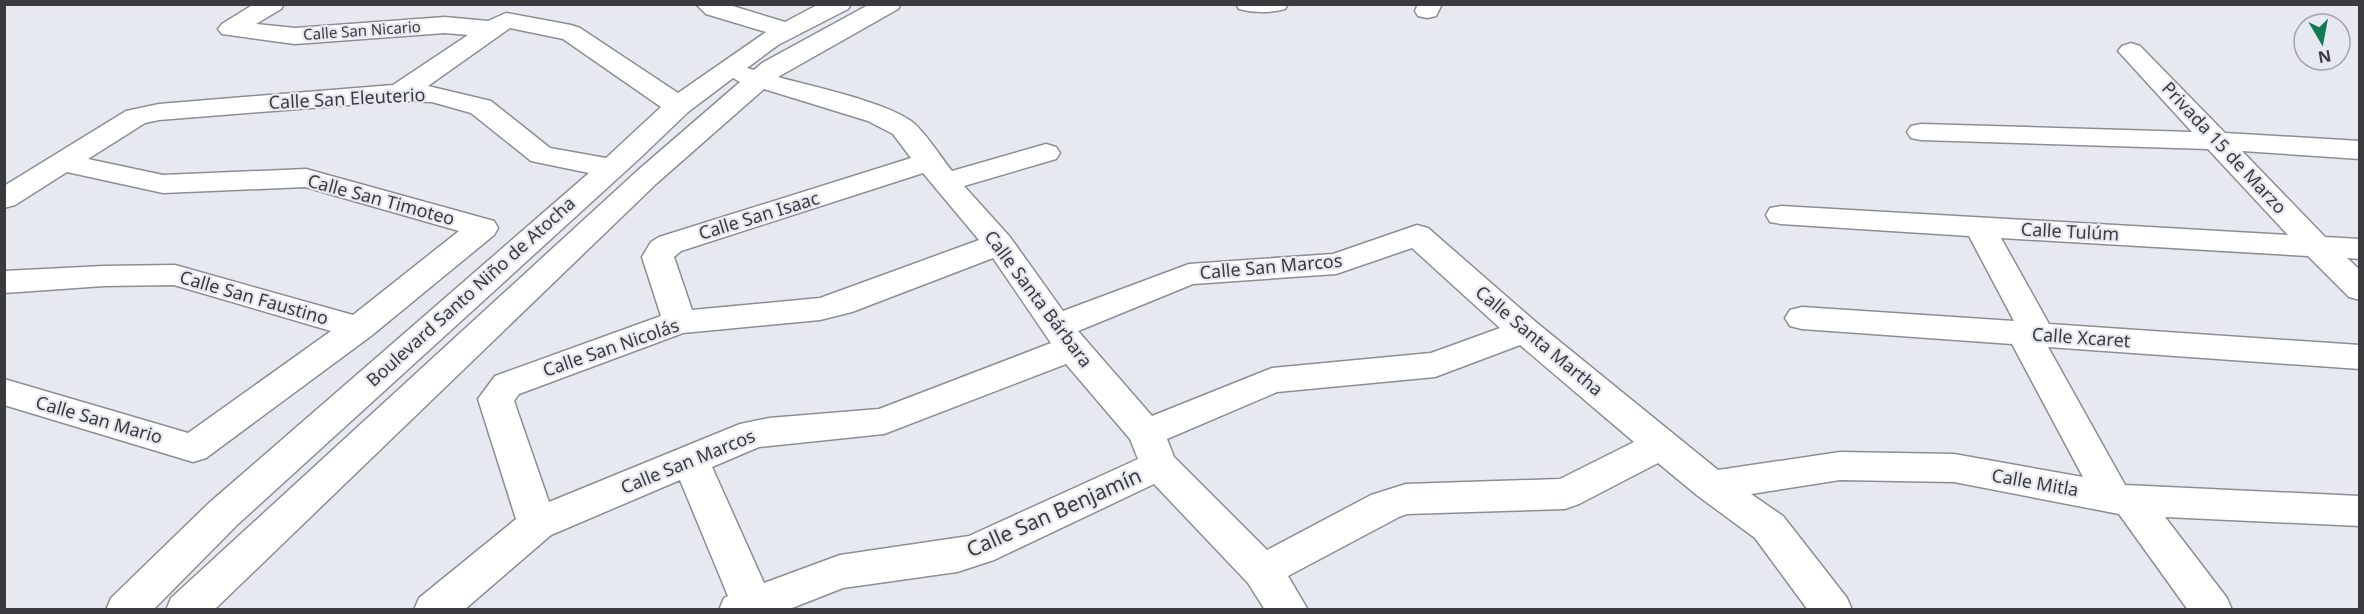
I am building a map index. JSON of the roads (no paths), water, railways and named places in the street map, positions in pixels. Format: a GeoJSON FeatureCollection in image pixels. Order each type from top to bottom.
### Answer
{"type":"FeatureCollection","features":[{"type":"Feature","properties":{"kind":"street","name":"Calle San Nicario"},"geometry":{"type":"LineString","coordinates":[[273,4],[231,29],[295,36],[445,25],[499,25],[571,33],[678,106]]}},
{"type":"Feature","properties":{"kind":"street"},"geometry":{"type":"LineString","coordinates":[[400,93],[528,4]]}},
{"type":"Feature","properties":{"kind":"street"},"geometry":{"type":"LineString","coordinates":[[708,4],[715,9],[774,19]]}},
{"type":"Feature","properties":{"kind":"street","name":"Boulevard Santo Niño de Atocha"},"geometry":{"type":"LineString","coordinates":[[126,609],[223,514],[678,106],[769,40],[774,19],[839,4]]}},
{"type":"Feature","properties":{"kind":"street","name":"Boulevard Santo Niño de Atocha"},"geometry":{"type":"LineString","coordinates":[[186,609],[647,177],[771,69],[889,4]]}},
{"type":"Feature","properties":{"kind":"street"},"geometry":{"type":"LineString","coordinates":[[1248,4],[1275,5]]}},
{"type":"Feature","properties":{"kind":"street","name":"Privada 15 de Marzo"},"geometry":{"type":"LineString","coordinates":[[2131,51],[2316,246],[2360,289]]}},
{"type":"Feature","properties":{"kind":"street","name":"Calle Santa Bárbara"},"geometry":{"type":"LineString","coordinates":[[729,70],[878,115],[903,128],[999,244],[1065,337],[1152,449],[1274,598]]}},
{"type":"Feature","properties":{"kind":"street","name":"Calle San Eleuterio"},"geometry":{"type":"LineString","coordinates":[[65,163],[136,117],[159,112],[400,93],[433,94],[481,107],[541,155],[611,168]]}},
{"type":"Feature","properties":{"kind":"street"},"geometry":{"type":"LineString","coordinates":[[1922,132],[2217,141],[2360,150]]}},
{"type":"Feature","properties":{"kind":"street","name":"Calle San Isaac"},"geometry":{"type":"LineString","coordinates":[[680,322],[658,257],[662,249],[670,244],[938,172],[1046,153]]}},
{"type":"Feature","properties":{"kind":"street"},"geometry":{"type":"LineString","coordinates":[[4,199],[65,163]]}},
{"type":"Feature","properties":{"kind":"street","name":"Calle San Timoteo"},"geometry":{"type":"LineString","coordinates":[[65,163],[164,184],[306,178],[483,228],[360,328]]}},
{"type":"Feature","properties":{"kind":"street","name":"Calle Tulúm"},"geometry":{"type":"LineString","coordinates":[[1781,215],[2360,249]]}},
{"type":"Feature","properties":{"kind":"street"},"geometry":{"type":"LineString","coordinates":[[1980,227],[2030,334],[2122,499],[2212,609]]}},
{"type":"Feature","properties":{"kind":"street","name":"Calle Santa Martha"},"geometry":{"type":"LineString","coordinates":[[1417,235],[1525,331],[1711,486],[1769,527],[1832,609]]}},
{"type":"Feature","properties":{"kind":"street","name":"Calle San Marcos"},"geometry":{"type":"LineString","coordinates":[[434,609],[537,524],[753,434],[773,430],[859,426],[884,421],[1065,337],[1189,274],[1336,264],[1417,235]]}},
{"type":"Feature","properties":{"kind":"street","name":"Calle San Nicolás"},"geometry":{"type":"LineString","coordinates":[[537,524],[496,399],[507,385],[680,322],[820,309],[840,304],[999,244]]}},
{"type":"Feature","properties":{"kind":"street","name":"Calle San Faustino"},"geometry":{"type":"LineString","coordinates":[[4,282],[104,276],[175,275],[360,328]]}},
{"type":"Feature","properties":{"kind":"street","name":"Calle Xcaret"},"geometry":{"type":"LineString","coordinates":[[1802,318],[2360,357]]}},
{"type":"Feature","properties":{"kind":"street"},"geometry":{"type":"LineString","coordinates":[[435,325],[480,334]]}},
{"type":"Feature","properties":{"kind":"street","name":"Calle San Mario"},"geometry":{"type":"LineString","coordinates":[[4,392],[193,448],[360,328]]}},
{"type":"Feature","properties":{"kind":"street","name":"Calle San Benjamín"},"geometry":{"type":"LineString","coordinates":[[749,608],[840,572],[957,556],[980,549],[1272,380],[1435,365],[1525,331]]}},
{"type":"Feature","properties":{"kind":"street"},"geometry":{"type":"LineString","coordinates":[[1274,598],[1385,506],[1406,499],[1565,495],[1662,444]]}},
{"type":"Feature","properties":{"kind":"street"},"geometry":{"type":"LineString","coordinates":[[690,460],[749,608]]}},
{"type":"Feature","properties":{"kind":"street","name":"Calle Mitla"},"geometry":{"type":"LineString","coordinates":[[1711,486],[1840,466],[1954,468],[2122,499],[2360,511]]}}]}
